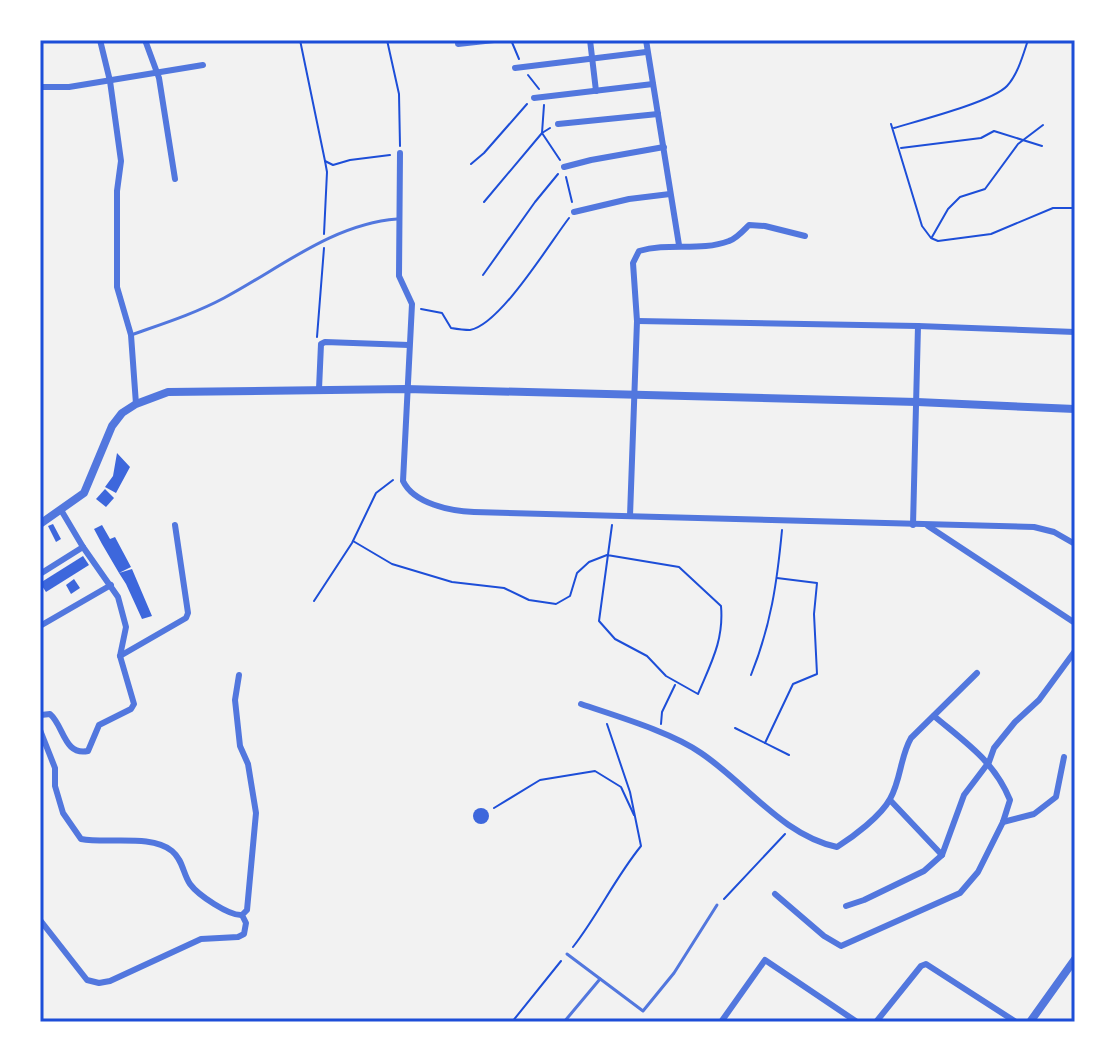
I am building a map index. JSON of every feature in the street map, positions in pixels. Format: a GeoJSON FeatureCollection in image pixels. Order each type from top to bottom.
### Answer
{"type":"FeatureCollection","features":[{"type":"Feature","properties":{"kind":"street"},"geometry":{"type":"LineString","coordinates":[[100,40],[110,81],[121,161],[117,191],[117,287],[131,335],[136,404]]}},
{"type":"Feature","properties":{"kind":"street"},"geometry":{"type":"LineString","coordinates":[[145,40],[162,94],[175,179]]}},
{"type":"Feature","properties":{"kind":"street"},"geometry":{"type":"LineString","coordinates":[[458,44],[494,40]]}},
{"type":"Feature","properties":{"kind":"street"},"geometry":{"type":"LineString","coordinates":[[590,40],[596,91]]}},
{"type":"Feature","properties":{"kind":"street"},"geometry":{"type":"LineString","coordinates":[[646,40],[679,245]]}},
{"type":"Feature","properties":{"kind":"street"},"geometry":{"type":"LineString","coordinates":[[519,67],[646,52]]}},
{"type":"Feature","properties":{"kind":"street"},"geometry":{"type":"LineString","coordinates":[[40,87],[69,87],[203,65]]}},
{"type":"Feature","properties":{"kind":"street"},"geometry":{"type":"LineString","coordinates":[[534,98],[653,84]]}},
{"type":"Feature","properties":{"kind":"street"},"geometry":{"type":"LineString","coordinates":[[558,124],[658,114]]}},
{"type":"Feature","properties":{"kind":"street"},"geometry":{"type":"LineString","coordinates":[[564,167],[664,147]]}},
{"type":"Feature","properties":{"kind":"street"},"geometry":{"type":"LineString","coordinates":[[400,153],[399,276],[412,304],[403,471],[403,481],[410,492],[464,512],[1034,527],[1054,532],[1075,544]]}},
{"type":"Feature","properties":{"kind":"street"},"geometry":{"type":"LineString","coordinates":[[574,212],[629,199],[670,194]]}},
{"type":"Feature","properties":{"kind":"street"},"geometry":{"type":"LineString","coordinates":[[630,516],[637,321],[633,263],[639,251],[731,241],[749,225],[805,236]]}},
{"type":"Feature","properties":{"kind":"street"},"geometry":{"type":"LineString","coordinates":[[637,321],[1075,332]]}},
{"type":"Feature","properties":{"kind":"street"},"geometry":{"type":"LineString","coordinates":[[913,525],[918,326]]}},
{"type":"Feature","properties":{"kind":"street"},"geometry":{"type":"LineString","coordinates":[[319,389],[321,344],[325,342],[409,345]]}},
{"type":"Feature","properties":{"kind":"street"},"geometry":{"type":"LineString","coordinates":[[40,524],[84,493],[112,426],[122,413],[168,392],[406,389],[1075,409]]}},
{"type":"Feature","properties":{"kind":"street"},"geometry":{"type":"LineString","coordinates":[[40,718],[41,715],[50,714],[75,751],[88,751],[99,725],[131,709],[134,704],[120,656],[126,627],[118,597],[61,510]]}},
{"type":"Feature","properties":{"kind":"street"},"geometry":{"type":"LineString","coordinates":[[120,656],[186,618],[188,613],[175,525]]}},
{"type":"Feature","properties":{"kind":"street"},"geometry":{"type":"LineString","coordinates":[[928,526],[1075,623]]}},
{"type":"Feature","properties":{"kind":"street"},"geometry":{"type":"LineString","coordinates":[[40,574],[83,547]]}},
{"type":"Feature","properties":{"kind":"street"},"geometry":{"type":"LineString","coordinates":[[40,626],[111,585]]}},
{"type":"Feature","properties":{"kind":"street"},"geometry":{"type":"LineString","coordinates":[[846,906],[924,871],[942,855],[964,795],[989,762],[994,748],[1055,679],[1075,651]]}},
{"type":"Feature","properties":{"kind":"street"},"geometry":{"type":"LineString","coordinates":[[581,704],[700,752],[791,827],[819,843],[837,847],[857,834],[890,800],[904,750],[911,738],[977,673]]}},
{"type":"Feature","properties":{"kind":"street"},"geometry":{"type":"LineString","coordinates":[[239,675],[235,700],[240,746],[248,764],[256,813],[247,910],[242,915]]}},
{"type":"Feature","properties":{"kind":"street"},"geometry":{"type":"LineString","coordinates":[[775,894],[824,936],[841,946],[960,893],[978,872],[1003,822],[1010,800],[989,762],[934,716]]}},
{"type":"Feature","properties":{"kind":"street"},"geometry":{"type":"LineString","coordinates":[[40,730],[55,768],[55,786],[63,813],[81,839],[162,844],[176,853],[190,884],[227,913],[242,915]]}},
{"type":"Feature","properties":{"kind":"street"},"geometry":{"type":"LineString","coordinates":[[1003,822],[1034,814],[1056,797],[1064,757]]}},
{"type":"Feature","properties":{"kind":"street"},"geometry":{"type":"LineString","coordinates":[[890,800],[942,855]]}},
{"type":"Feature","properties":{"kind":"street"},"geometry":{"type":"LineString","coordinates":[[40,920],[87,980],[99,983],[110,981],[201,939],[238,937],[246,929],[242,915]]}},
{"type":"Feature","properties":{"kind":"street"},"geometry":{"type":"LineString","coordinates":[[1030,1022],[1075,959]]}},
{"type":"Feature","properties":{"kind":"street"},"geometry":{"type":"LineString","coordinates":[[721,1022],[765,960],[857,1022]]}},
{"type":"Feature","properties":{"kind":"street"},"geometry":{"type":"LineString","coordinates":[[876,1022],[921,966],[926,964],[1016,1022]]}},
{"type":"Feature","properties":{"kind":"lane"},"geometry":{"type":"LineString","coordinates":[[131,335],[224,298],[288,259],[324,242],[376,221],[400,219]]}},
{"type":"Feature","properties":{"kind":"lane"},"geometry":{"type":"LineString","coordinates":[[567,954],[643,1011],[674,973],[717,905]]}},
{"type":"Feature","properties":{"kind":"lane"},"geometry":{"type":"LineString","coordinates":[[564,1022],[600,979]]}},
{"type":"Feature","properties":{"kind":"path"},"geometry":{"type":"LineString","coordinates":[[300,40],[327,172],[317,342],[321,344]]}},
{"type":"Feature","properties":{"kind":"path"},"geometry":{"type":"LineString","coordinates":[[325,161],[333,165],[400,153],[399,94],[387,40]]}},
{"type":"Feature","properties":{"kind":"path"},"geometry":{"type":"LineString","coordinates":[[411,309],[442,313],[451,328],[471,330],[486,322],[510,299],[574,212],[564,167],[542,133],[541,119],[546,97],[519,67],[511,40]]}},
{"type":"Feature","properties":{"kind":"path"},"geometry":{"type":"LineString","coordinates":[[893,128],[929,118],[1006,88],[1021,63],[1028,40]]}},
{"type":"Feature","properties":{"kind":"path"},"geometry":{"type":"LineString","coordinates":[[471,164],[484,153],[515,114],[534,98]]}},
{"type":"Feature","properties":{"kind":"path"},"geometry":{"type":"LineString","coordinates":[[484,202],[542,133],[558,124]]}},
{"type":"Feature","properties":{"kind":"path"},"geometry":{"type":"LineString","coordinates":[[891,124],[917,212],[931,238],[938,241],[991,234],[1053,208],[1075,208]]}},
{"type":"Feature","properties":{"kind":"path"},"geometry":{"type":"LineString","coordinates":[[931,238],[948,209],[960,197],[985,189],[1022,141],[1043,125]]}},
{"type":"Feature","properties":{"kind":"path"},"geometry":{"type":"LineString","coordinates":[[900,148],[981,138],[994,131],[1042,146]]}},
{"type":"Feature","properties":{"kind":"path"},"geometry":{"type":"LineString","coordinates":[[483,275],[564,167]]}},
{"type":"Feature","properties":{"kind":"path"},"geometry":{"type":"LineString","coordinates":[[314,601],[353,541],[376,493],[403,471]]}},
{"type":"Feature","properties":{"kind":"path"},"geometry":{"type":"LineString","coordinates":[[353,541],[392,564],[452,582],[504,588],[529,600],[556,604],[570,596],[577,573],[589,562],[607,555],[679,567],[721,606],[723,626],[717,649],[698,694],[666,676],[647,656],[615,639],[599,621],[607,555],[613,515]]}},
{"type":"Feature","properties":{"kind":"path"},"geometry":{"type":"LineString","coordinates":[[751,675],[766,639],[783,521]]}},
{"type":"Feature","properties":{"kind":"path"},"geometry":{"type":"LineString","coordinates":[[765,743],[793,684],[817,674],[814,614],[817,583],[777,578]]}},
{"type":"Feature","properties":{"kind":"path"},"geometry":{"type":"LineString","coordinates":[[659,733],[662,712],[676,683]]}},
{"type":"Feature","properties":{"kind":"path"},"geometry":{"type":"LineString","coordinates":[[512,1022],[585,932],[620,873],[641,846],[618,749],[602,711]]}},
{"type":"Feature","properties":{"kind":"path"},"geometry":{"type":"LineString","coordinates":[[735,728],[789,755]]}},
{"type":"Feature","properties":{"kind":"path"},"geometry":{"type":"LineString","coordinates":[[494,808],[540,780],[595,771],[621,787],[635,816]]}},
{"type":"Feature","properties":{"kind":"path"},"geometry":{"type":"LineString","coordinates":[[717,905],[791,827]]}},
{"type":"Feature","properties":{"kind":"building"},"geometry":{"type":"Polygon","coordinates":[[[117,453],[130,467],[116,493],[105,487],[113,476],[117,453]]]}},
{"type":"Feature","properties":{"kind":"building"},"geometry":{"type":"Polygon","coordinates":[[[105,489],[114,498],[106,507],[96,499],[105,489]]]}},
{"type":"Feature","properties":{"kind":"building"},"geometry":{"type":"Polygon","coordinates":[[[53,524],[61,539],[56,542],[48,526],[53,524]]]}},
{"type":"Feature","properties":{"kind":"building"},"geometry":{"type":"Polygon","coordinates":[[[102,525],[110,539],[115,537],[131,567],[119,573],[94,529],[102,525]]]}},
{"type":"Feature","properties":{"kind":"building"},"geometry":{"type":"Polygon","coordinates":[[[83,556],[89,565],[46,592],[40,583],[83,556]]]}},
{"type":"Feature","properties":{"kind":"building"},"geometry":{"type":"Polygon","coordinates":[[[132,569],[152,616],[142,619],[119,573],[132,569]]]}},
{"type":"Feature","properties":{"kind":"building"},"geometry":{"type":"Polygon","coordinates":[[[74,579],[80,588],[71,594],[66,585],[74,579]]]}},
{"type":"Feature","properties":{"kind":"building"},"geometry":{"type":"Polygon","coordinates":[[[481,808],[487,810],[487,822],[481,824],[475,822],[473,816],[475,810],[481,808]]]}}]}
